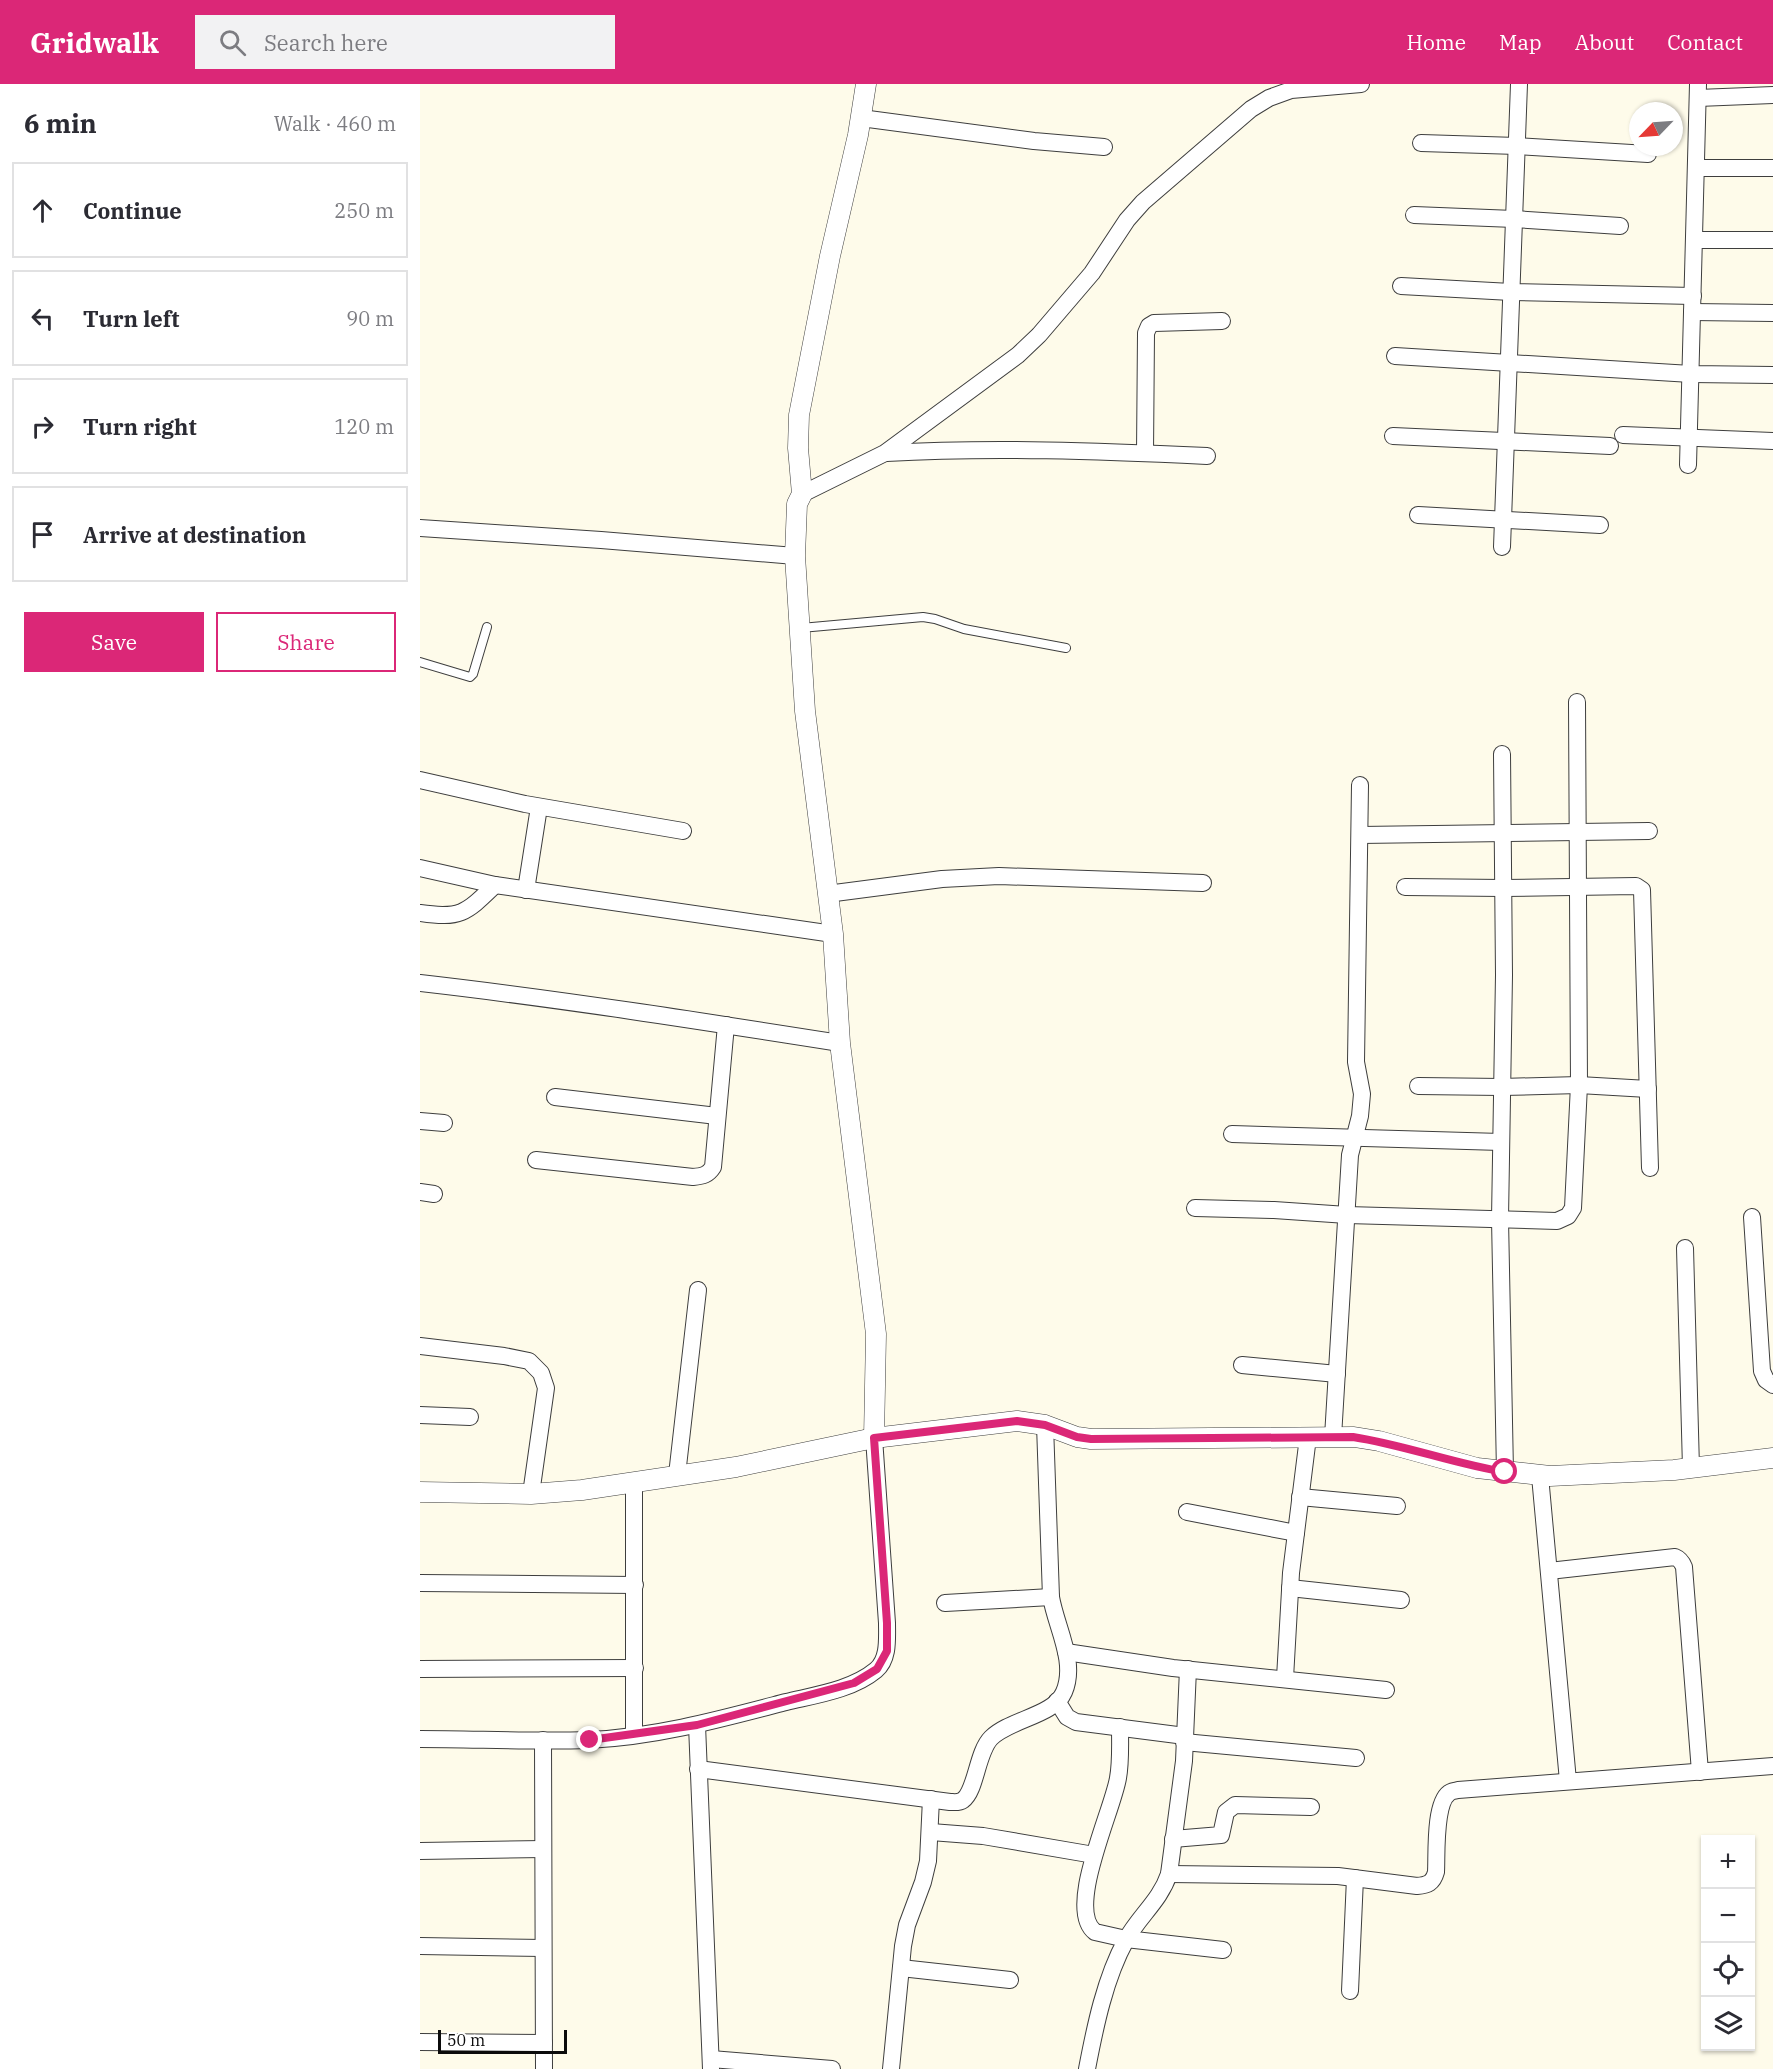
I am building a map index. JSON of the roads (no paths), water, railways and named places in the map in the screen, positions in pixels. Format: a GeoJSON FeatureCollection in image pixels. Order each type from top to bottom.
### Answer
{"type":"FeatureCollection","features":[{"type":"Feature","properties":{"kind":"street"},"geometry":{"type":"LineString","coordinates":[[420,1739],[590,1740],[697,1725],[854,1683],[877,1669],[887,1651],[874,1438],[876,1334],[840,1043],[832,934],[805,711],[795,556],[797,504],[802,494],[798,448],[800,415],[866,84]]}},
{"type":"Feature","properties":{"kind":"street"},"geometry":{"type":"LineString","coordinates":[[802,494],[885,453],[1018,355],[1039,335],[1092,273],[1127,220],[1143,202],[1276,90],[1361,84]]}},
{"type":"Feature","properties":{"kind":"street"},"geometry":{"type":"LineString","coordinates":[[1502,547],[1519,84]]}},
{"type":"Feature","properties":{"kind":"street"},"geometry":{"type":"LineString","coordinates":[[1688,465],[1698,91],[1773,95]]}},
{"type":"Feature","properties":{"kind":"street"},"geometry":{"type":"LineString","coordinates":[[861,118],[1034,141],[1104,147]]}},
{"type":"Feature","properties":{"kind":"street"},"geometry":{"type":"LineString","coordinates":[[1421,143],[1629,153]]}},
{"type":"Feature","properties":{"kind":"street"},"geometry":{"type":"LineString","coordinates":[[1697,168],[1773,168]]}},
{"type":"Feature","properties":{"kind":"street"},"geometry":{"type":"LineString","coordinates":[[1414,216],[1514,219],[1620,226]]}},
{"type":"Feature","properties":{"kind":"street"},"geometry":{"type":"LineString","coordinates":[[1694,240],[1773,240]]}},
{"type":"Feature","properties":{"kind":"street"},"geometry":{"type":"LineString","coordinates":[[1401,286],[1693,304],[1773,313]]}},
{"type":"Feature","properties":{"kind":"street"},"geometry":{"type":"LineString","coordinates":[[1145,453],[1146,333],[1149,326],[1154,323],[1221,321]]}},
{"type":"Feature","properties":{"kind":"street"},"geometry":{"type":"LineString","coordinates":[[1395,356],[1691,374],[1773,375]]}},
{"type":"Feature","properties":{"kind":"street"},"geometry":{"type":"LineString","coordinates":[[1623,435],[1773,441]]}},
{"type":"Feature","properties":{"kind":"street"},"geometry":{"type":"LineString","coordinates":[[1393,436],[1610,446]]}},
{"type":"Feature","properties":{"kind":"street"},"geometry":{"type":"LineString","coordinates":[[885,453],[938,450],[1080,451],[1207,456]]}},
{"type":"Feature","properties":{"kind":"street"},"geometry":{"type":"LineString","coordinates":[[1418,515],[1600,525]]}},
{"type":"Feature","properties":{"kind":"street"},"geometry":{"type":"LineString","coordinates":[[420,528],[795,556]]}},
{"type":"Feature","properties":{"kind":"street"},"geometry":{"type":"LineString","coordinates":[[1195,1208],[1557,1221],[1568,1216],[1573,1208],[1579,1085],[1577,702]]}},
{"type":"Feature","properties":{"kind":"street"},"geometry":{"type":"LineString","coordinates":[[1502,754],[1500,1219],[1505,1472]]}},
{"type":"Feature","properties":{"kind":"street"},"geometry":{"type":"LineString","coordinates":[[420,780],[539,807],[683,831]]}},
{"type":"Feature","properties":{"kind":"street"},"geometry":{"type":"LineString","coordinates":[[1333,1437],[1350,1155],[1360,1116],[1362,1094],[1356,1062],[1360,785]]}},
{"type":"Feature","properties":{"kind":"street"},"geometry":{"type":"LineString","coordinates":[[526,890],[539,807]]}},
{"type":"Feature","properties":{"kind":"street"},"geometry":{"type":"LineString","coordinates":[[1360,835],[1649,831]]}},
{"type":"Feature","properties":{"kind":"street"},"geometry":{"type":"LineString","coordinates":[[420,868],[526,890],[832,934]]}},
{"type":"Feature","properties":{"kind":"street"},"geometry":{"type":"LineString","coordinates":[[827,894],[942,879],[999,876],[1203,883]]}},
{"type":"Feature","properties":{"kind":"street"},"geometry":{"type":"LineString","coordinates":[[420,913],[446,917],[460,914],[473,907],[495,885]]}},
{"type":"Feature","properties":{"kind":"street"},"geometry":{"type":"LineString","coordinates":[[1405,887],[1636,886],[1642,890],[1650,1168]]}},
{"type":"Feature","properties":{"kind":"street"},"geometry":{"type":"LineString","coordinates":[[420,983],[840,1043]]}},
{"type":"Feature","properties":{"kind":"street"},"geometry":{"type":"LineString","coordinates":[[536,1160],[693,1177],[703,1176],[709,1172],[713,1167],[726,1025]]}},
{"type":"Feature","properties":{"kind":"street"},"geometry":{"type":"LineString","coordinates":[[1418,1086],[1579,1085],[1648,1089]]}},
{"type":"Feature","properties":{"kind":"street"},"geometry":{"type":"LineString","coordinates":[[555,1097],[717,1116]]}},
{"type":"Feature","properties":{"kind":"street"},"geometry":{"type":"LineString","coordinates":[[420,1121],[444,1123]]}},
{"type":"Feature","properties":{"kind":"street"},"geometry":{"type":"LineString","coordinates":[[1232,1134],[1501,1142]]}},
{"type":"Feature","properties":{"kind":"street"},"geometry":{"type":"LineString","coordinates":[[1752,1217],[1762,1371],[1766,1380],[1773,1385]]}},
{"type":"Feature","properties":{"kind":"street"},"geometry":{"type":"LineString","coordinates":[[1685,1248],[1691,1468]]}},
{"type":"Feature","properties":{"kind":"street"},"geometry":{"type":"LineString","coordinates":[[677,1475],[698,1290]]}},
{"type":"Feature","properties":{"kind":"street"},"geometry":{"type":"LineString","coordinates":[[420,1346],[530,1361],[541,1373],[546,1388],[531,1494]]}},
{"type":"Feature","properties":{"kind":"street"},"geometry":{"type":"LineString","coordinates":[[1242,1365],[1337,1374]]}},
{"type":"Feature","properties":{"kind":"street"},"geometry":{"type":"LineString","coordinates":[[420,1415],[470,1417]]}},
{"type":"Feature","properties":{"kind":"street"},"geometry":{"type":"LineString","coordinates":[[420,1492],[531,1494],[634,1483],[736,1467],[874,1438],[1017,1421],[1045,1425],[1077,1437],[1091,1439],[1353,1437],[1379,1441],[1477,1468],[1540,1476],[1691,1468],[1773,1458]]}},
{"type":"Feature","properties":{"kind":"street"},"geometry":{"type":"LineString","coordinates":[[698,1768],[950,1802],[965,1799],[969,1793],[981,1753],[991,1738],[1006,1727],[1053,1706],[1064,1693],[1068,1673],[1066,1652],[1054,1613],[1052,1597],[1045,1425]]}},
{"type":"Feature","properties":{"kind":"street"},"geometry":{"type":"LineString","coordinates":[[1285,1678],[1290,1588],[1308,1437]]}},
{"type":"Feature","properties":{"kind":"street"},"geometry":{"type":"LineString","coordinates":[[1540,1476],[1568,1781]]}},
{"type":"Feature","properties":{"kind":"street"},"geometry":{"type":"LineString","coordinates":[[634,1483],[634,1735]]}},
{"type":"Feature","properties":{"kind":"street"},"geometry":{"type":"LineString","coordinates":[[1300,1497],[1397,1506]]}},
{"type":"Feature","properties":{"kind":"street"},"geometry":{"type":"LineString","coordinates":[[1187,1512],[1296,1533]]}},
{"type":"Feature","properties":{"kind":"street"},"geometry":{"type":"LineString","coordinates":[[1549,1571],[1675,1557],[1682,1562],[1700,1772]]}},
{"type":"Feature","properties":{"kind":"street"},"geometry":{"type":"LineString","coordinates":[[420,1583],[635,1586]]}},
{"type":"Feature","properties":{"kind":"street"},"geometry":{"type":"LineString","coordinates":[[1290,1588],[1401,1600]]}},
{"type":"Feature","properties":{"kind":"street"},"geometry":{"type":"LineString","coordinates":[[945,1603],[1052,1597]]}},
{"type":"Feature","properties":{"kind":"street"},"geometry":{"type":"LineString","coordinates":[[1066,1652],[1188,1669],[1386,1690]]}},
{"type":"Feature","properties":{"kind":"street"},"geometry":{"type":"LineString","coordinates":[[420,1669],[635,1668]]}},
{"type":"Feature","properties":{"kind":"street"},"geometry":{"type":"LineString","coordinates":[[1087,2069],[1100,2006],[1126,1939],[1157,1899],[1168,1875],[1184,1739],[1188,1669]]}},
{"type":"Feature","properties":{"kind":"street"},"geometry":{"type":"LineString","coordinates":[[1057,1701],[1071,1720],[1184,1739],[1356,1758]]}},
{"type":"Feature","properties":{"kind":"street"},"geometry":{"type":"LineString","coordinates":[[697,1725],[711,2064],[832,2069]]}},
{"type":"Feature","properties":{"kind":"street"},"geometry":{"type":"LineString","coordinates":[[1120,1727],[1118,1778],[1113,1802],[1094,1855],[1084,1906],[1091,1929],[1126,1939],[1223,1950]]}},
{"type":"Feature","properties":{"kind":"street"},"geometry":{"type":"LineString","coordinates":[[543,1740],[544,2069]]}},
{"type":"Feature","properties":{"kind":"street"},"geometry":{"type":"LineString","coordinates":[[1168,1875],[1328,1876],[1417,1886],[1428,1885],[1434,1880],[1436,1872],[1439,1817],[1442,1803],[1449,1793],[1458,1790],[1773,1766]]}},
{"type":"Feature","properties":{"kind":"street"},"geometry":{"type":"LineString","coordinates":[[891,2069],[901,1968],[908,1924],[928,1861],[931,1799]]}},
{"type":"Feature","properties":{"kind":"street"},"geometry":{"type":"LineString","coordinates":[[1173,1839],[1221,1835],[1226,1812],[1235,1804],[1311,1807]]}},
{"type":"Feature","properties":{"kind":"street"},"geometry":{"type":"LineString","coordinates":[[931,1832],[976,1835],[1094,1855]]}},
{"type":"Feature","properties":{"kind":"street"},"geometry":{"type":"LineString","coordinates":[[420,1851],[543,1850]]}},
{"type":"Feature","properties":{"kind":"street"},"geometry":{"type":"LineString","coordinates":[[1350,1991],[1355,1878]]}},
{"type":"Feature","properties":{"kind":"street"},"geometry":{"type":"LineString","coordinates":[[420,1946],[543,1948]]}},
{"type":"Feature","properties":{"kind":"street"},"geometry":{"type":"LineString","coordinates":[[901,1968],[1010,1980]]}},
{"type":"Feature","properties":{"kind":"street"},"geometry":{"type":"LineString","coordinates":[[420,2042],[544,2043]]}},
{"type":"Feature","properties":{"kind":"lane"},"geometry":{"type":"LineString","coordinates":[[798,629],[922,617],[964,629],[1066,648]]}},
{"type":"Feature","properties":{"kind":"lane"},"geometry":{"type":"LineString","coordinates":[[420,662],[470,677],[473,674],[487,627]]}}]}
